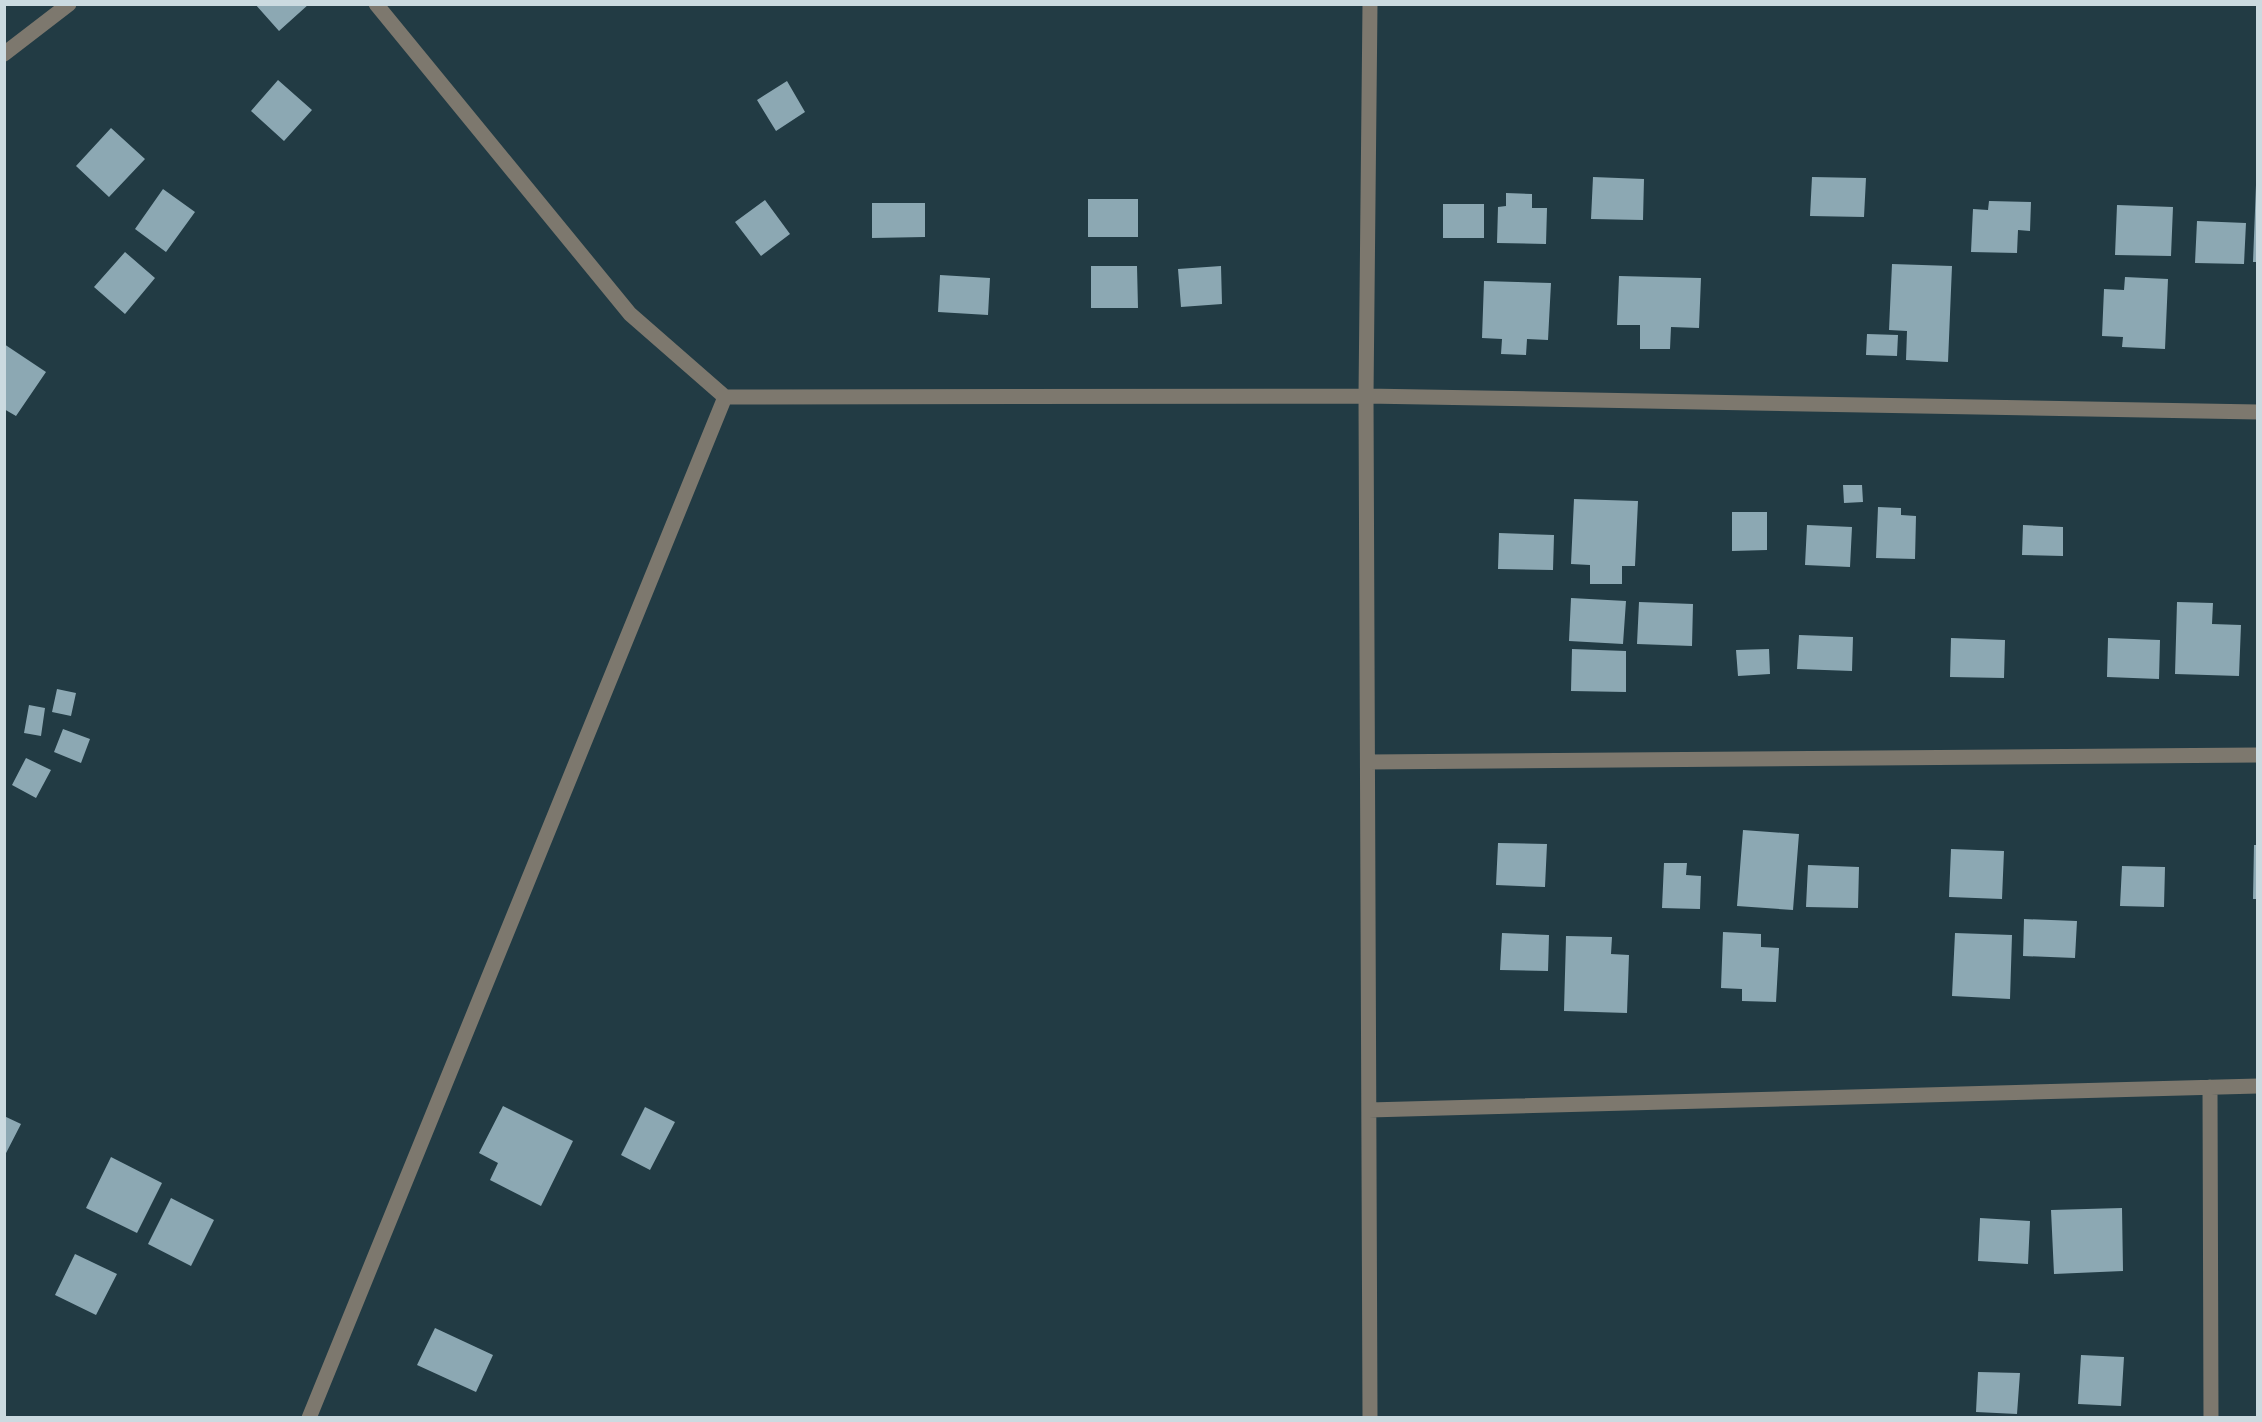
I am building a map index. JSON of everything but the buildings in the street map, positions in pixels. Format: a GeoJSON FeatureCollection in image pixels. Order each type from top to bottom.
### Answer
{"type":"FeatureCollection","features":[{"type":"Feature","properties":{"kind":"street"},"geometry":{"type":"LineString","coordinates":[[4,54],[69,4]]}},
{"type":"Feature","properties":{"kind":"street"},"geometry":{"type":"LineString","coordinates":[[376,4],[630,314],[725,397],[1366,396],[2258,412]]}},
{"type":"Feature","properties":{"kind":"street"},"geometry":{"type":"LineString","coordinates":[[1370,4],[1366,396],[1370,1418]]}},
{"type":"Feature","properties":{"kind":"street"},"geometry":{"type":"LineString","coordinates":[[309,1418],[725,397]]}},
{"type":"Feature","properties":{"kind":"street"},"geometry":{"type":"LineString","coordinates":[[1368,762],[2258,755]]}},
{"type":"Feature","properties":{"kind":"street"},"geometry":{"type":"LineString","coordinates":[[1369,1110],[2258,1086]]}},
{"type":"Feature","properties":{"kind":"street"},"geometry":{"type":"LineString","coordinates":[[2210,1087],[2211,1418]]}}]}
